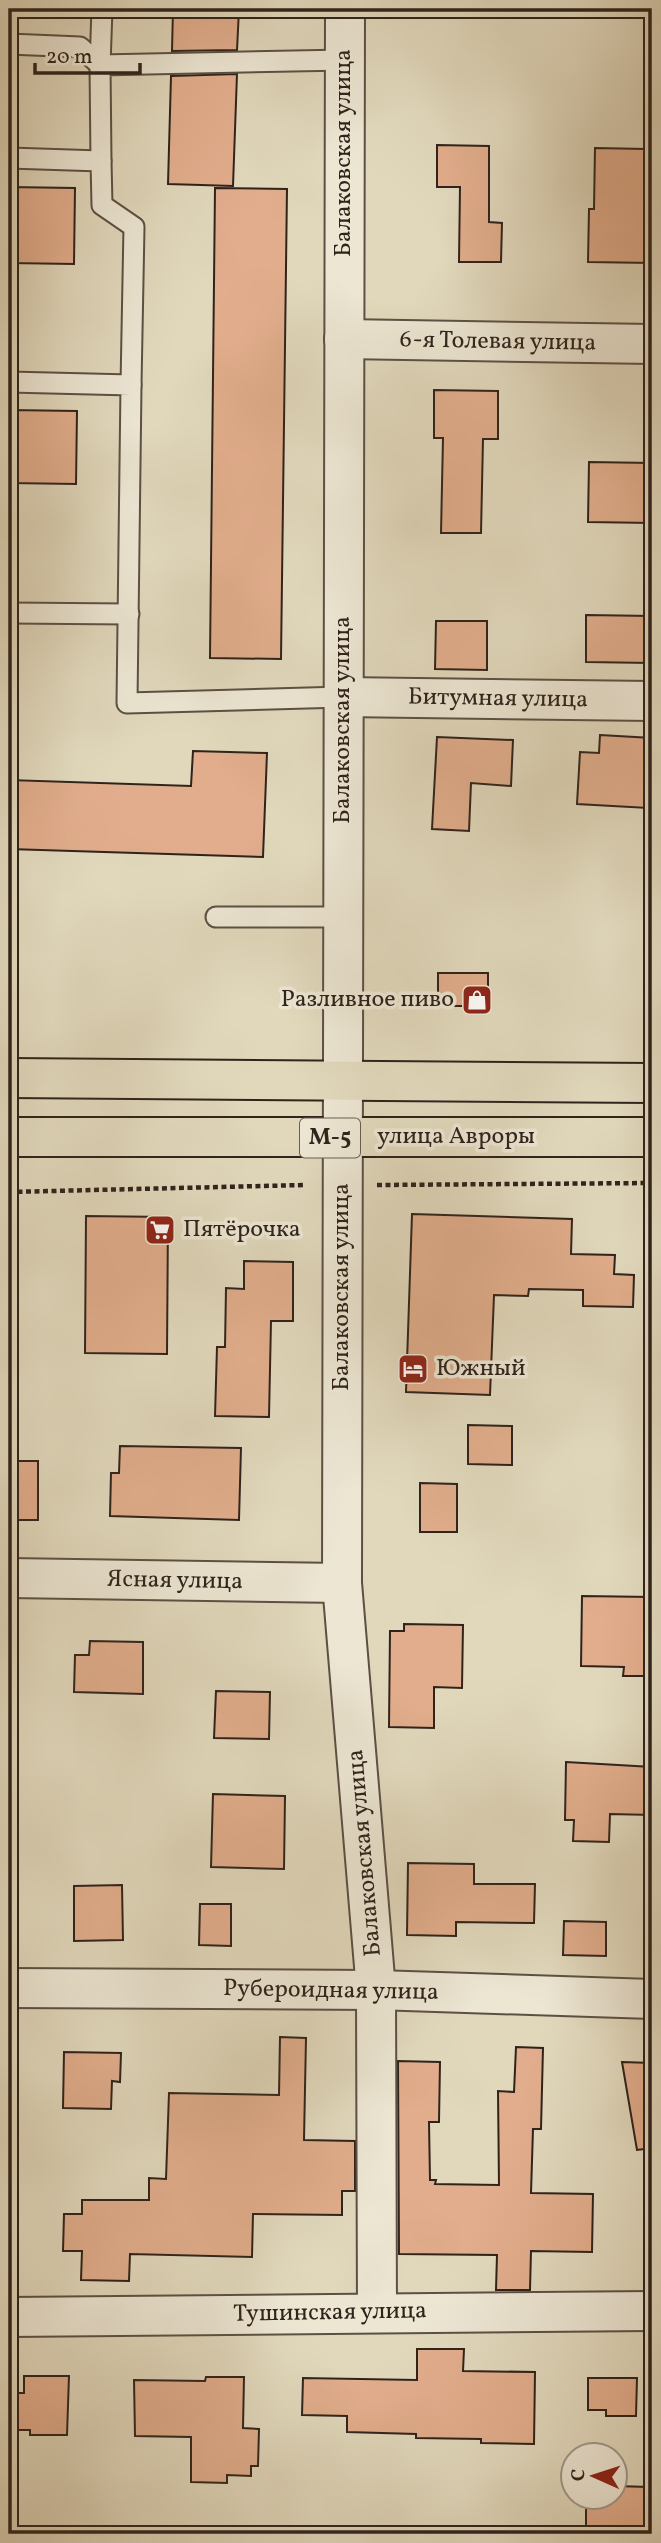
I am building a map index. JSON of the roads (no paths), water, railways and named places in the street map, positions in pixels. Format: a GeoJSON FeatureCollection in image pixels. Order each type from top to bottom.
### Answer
{"type":"FeatureCollection","features":[{"type":"Feature","properties":{"kind":"main road"},"geometry":{"type":"LineString","coordinates":[[9,1078],[652,1083]]}},
{"type":"Feature","properties":{"kind":"main road","name":"улица Авроры"},"geometry":{"type":"LineString","coordinates":[[9,1137],[652,1137]]}},
{"type":"Feature","properties":{"kind":"street","name":"Балаковская улица"},"geometry":{"type":"LineString","coordinates":[[345,9],[342,1583],[376,1990],[377,2312]]}},
{"type":"Feature","properties":{"kind":"street","name":"6-я Толевая улица"},"geometry":{"type":"LineString","coordinates":[[344,339],[652,344]]}},
{"type":"Feature","properties":{"kind":"street","name":"Битумная улица"},"geometry":{"type":"LineString","coordinates":[[343,697],[652,701]]}},
{"type":"Feature","properties":{"kind":"street","name":"Ясная улица"},"geometry":{"type":"LineString","coordinates":[[9,1578],[342,1583]]}},
{"type":"Feature","properties":{"kind":"street","name":"Рубероидная улица"},"geometry":{"type":"LineString","coordinates":[[9,1988],[376,1990],[652,1999]]}},
{"type":"Feature","properties":{"kind":"street","name":"Тушинская улица"},"geometry":{"type":"LineString","coordinates":[[9,2317],[652,2311]]}},
{"type":"Feature","properties":{"kind":"lane"},"geometry":{"type":"LineString","coordinates":[[102,9],[102,205],[134,227],[127,703],[343,697]]}},
{"type":"Feature","properties":{"kind":"lane"},"geometry":{"type":"LineString","coordinates":[[9,44],[80,47],[100,65],[345,60]]}},
{"type":"Feature","properties":{"kind":"lane"},"geometry":{"type":"LineString","coordinates":[[9,159],[101,161]]}},
{"type":"Feature","properties":{"kind":"lane"},"geometry":{"type":"LineString","coordinates":[[9,382],[131,385]]}},
{"type":"Feature","properties":{"kind":"lane"},"geometry":{"type":"LineString","coordinates":[[9,613],[129,614]]}},
{"type":"Feature","properties":{"kind":"lane"},"geometry":{"type":"LineString","coordinates":[[216,917],[342,916]]}},
{"type":"Feature","properties":{"kind":"place","name":"Разливное пиво"},"geometry":{"type":"Point","coordinates":[477,1000]}},
{"type":"Feature","properties":{"kind":"place","name":"Пятёрочка"},"geometry":{"type":"Point","coordinates":[160,1230]}},
{"type":"Feature","properties":{"kind":"place","name":"Южный"},"geometry":{"type":"Point","coordinates":[413,1369]}}]}
